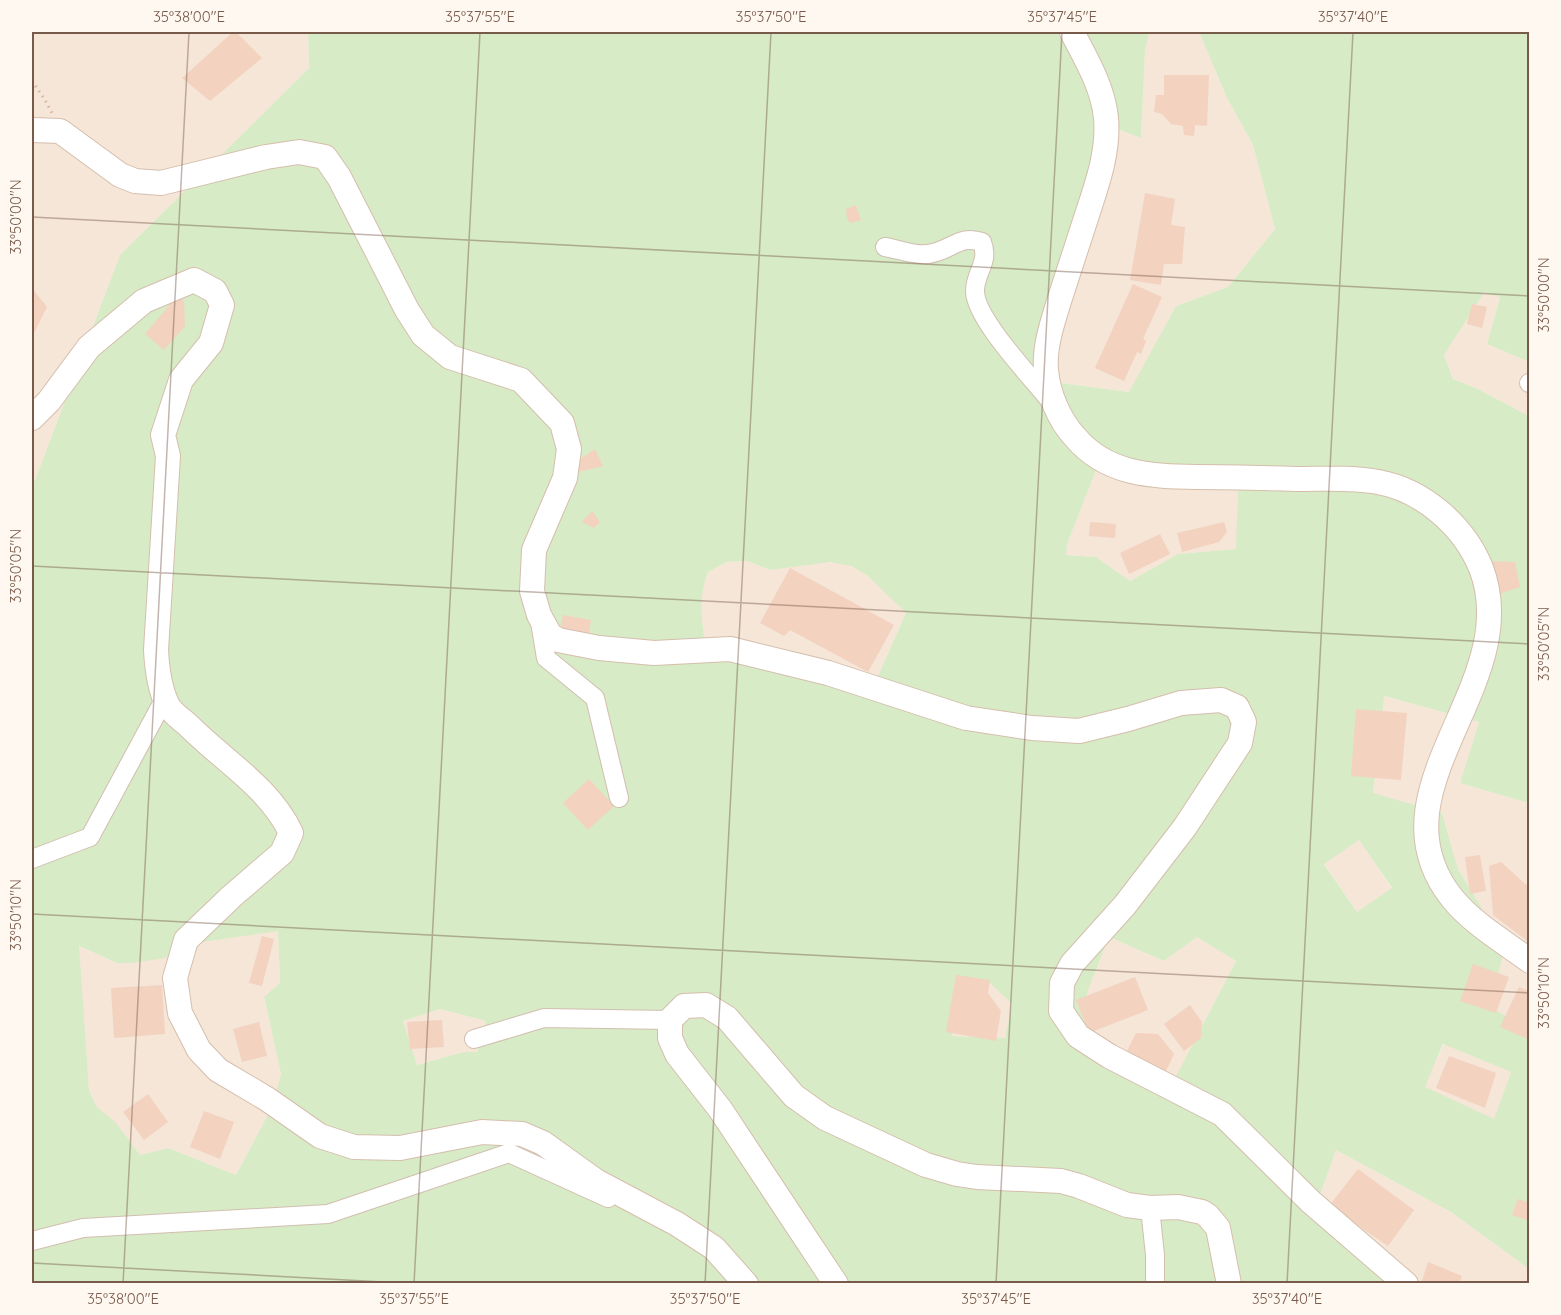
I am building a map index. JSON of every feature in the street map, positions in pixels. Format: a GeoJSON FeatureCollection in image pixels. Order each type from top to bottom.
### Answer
{"type":"FeatureCollection","features":[{"type":"Feature","properties":{"kind":"street"},"geometry":{"type":"LineString","coordinates":[[1056,408],[1046,370],[1050,330],[1106,147],[1106,117],[1099,89],[1072,32]]}},
{"type":"Feature","properties":{"kind":"street"},"geometry":{"type":"LineString","coordinates":[[32,130],[60,131],[120,175],[135,182],[161,183],[267,157],[299,152],[325,157],[339,177],[407,310],[423,335],[450,357],[521,380],[562,423],[569,449],[565,478],[534,550],[532,591],[539,615],[546,658],[595,698],[620,798]]}},
{"type":"Feature","properties":{"kind":"street"},"geometry":{"type":"LineString","coordinates":[[885,247],[925,255],[947,250],[962,240],[973,239],[982,242],[986,252],[975,290],[977,307],[998,337],[1056,408],[1075,437],[1100,459],[1132,472],[1166,476],[1379,482],[1412,493],[1441,512],[1465,538],[1481,569],[1489,602],[1489,637],[1479,671],[1431,788],[1425,816],[1428,846],[1437,874],[1453,898],[1474,919],[1530,961]]}},
{"type":"Feature","properties":{"kind":"street"},"geometry":{"type":"LineString","coordinates":[[32,418],[49,401],[89,347],[144,301],[194,280],[215,291],[222,304],[211,343],[181,380],[163,435],[168,456],[156,650],[157,675],[168,706],[205,742],[244,774],[283,817],[291,833],[282,852],[186,940],[175,978],[180,1013],[198,1050],[218,1070],[267,1098],[320,1136],[354,1147],[400,1148],[482,1132],[522,1134],[543,1143],[596,1180],[677,1224],[714,1248],[746,1284]]}},
{"type":"Feature","properties":{"kind":"street"},"geometry":{"type":"LineString","coordinates":[[539,615],[550,635],[570,644],[654,653],[730,649],[828,673],[966,718],[1032,728],[1079,731],[1181,703],[1221,700],[1237,707],[1244,722],[1240,743],[1185,827],[1125,905],[1072,964],[1062,984],[1061,1011],[1078,1036],[1108,1056],[1222,1114],[1311,1202],[1406,1284]]}},
{"type":"Feature","properties":{"kind":"street"},"geometry":{"type":"LineString","coordinates":[[32,859],[90,837],[165,698]]}},
{"type":"Feature","properties":{"kind":"street"},"geometry":{"type":"LineString","coordinates":[[836,1284],[720,1109],[677,1054],[670,1038],[670,1020],[684,1006],[706,1005],[727,1018],[794,1096],[825,1118],[926,1165],[977,1177],[1061,1180],[1126,1205],[1190,1209],[1208,1216],[1218,1228],[1229,1284]]}},
{"type":"Feature","properties":{"kind":"street"},"geometry":{"type":"LineString","coordinates":[[474,1039],[544,1018],[670,1020]]}},
{"type":"Feature","properties":{"kind":"street"},"geometry":{"type":"LineString","coordinates":[[32,1241],[83,1228],[328,1214],[509,1153],[625,1206],[635,1201]]}},
{"type":"Feature","properties":{"kind":"street"},"geometry":{"type":"LineString","coordinates":[[1150,1208],[1155,1254],[1155,1284]]}},
{"type":"Feature","properties":{"kind":"path"},"geometry":{"type":"LineString","coordinates":[[32,81],[45,100],[60,131]]}},
{"type":"Feature","properties":{"kind":"shaded area"},"geometry":{"type":"Polygon","coordinates":[[[32,32],[308,32],[309,68],[120,255],[32,488],[32,32]]]}},
{"type":"Feature","properties":{"kind":"shaded area"},"geometry":{"type":"Polygon","coordinates":[[[1149,32],[1199,32],[1227,98],[1253,145],[1275,229],[1228,287],[1176,306],[1130,392],[1053,382],[1053,364],[1112,127],[1141,138],[1145,52],[1149,32]]]}},
{"type":"Feature","properties":{"kind":"shaded area"},"geometry":{"type":"Polygon","coordinates":[[[1484,293],[1500,296],[1487,344],[1529,362],[1529,416],[1478,389],[1453,379],[1444,355],[1484,293]]]}},
{"type":"Feature","properties":{"kind":"shaded area"},"geometry":{"type":"Polygon","coordinates":[[[1098,464],[1137,484],[1152,488],[1238,487],[1237,549],[1178,554],[1130,581],[1096,557],[1065,555],[1067,544],[1098,464]]]}},
{"type":"Feature","properties":{"kind":"shaded area"},"geometry":{"type":"Polygon","coordinates":[[[747,561],[770,570],[818,562],[842,563],[860,570],[876,583],[906,613],[874,685],[706,650],[700,608],[702,590],[708,572],[727,562],[747,561]]]}},
{"type":"Feature","properties":{"kind":"shaded area"},"geometry":{"type":"Polygon","coordinates":[[[1383,696],[1479,722],[1460,783],[1529,803],[1529,1030],[1491,1007],[1505,946],[1458,869],[1442,813],[1373,794],[1383,696]]]}},
{"type":"Feature","properties":{"kind":"shaded area"},"geometry":{"type":"Polygon","coordinates":[[[1359,840],[1392,889],[1357,912],[1324,863],[1359,840]]]}},
{"type":"Feature","properties":{"kind":"shaded area"},"geometry":{"type":"Polygon","coordinates":[[[278,930],[280,983],[264,998],[281,1074],[272,1107],[236,1175],[168,1148],[140,1155],[116,1124],[97,1107],[89,1090],[78,946],[117,963],[133,963],[164,957],[196,943],[278,930]]]}},
{"type":"Feature","properties":{"kind":"shaded area"},"geometry":{"type":"Polygon","coordinates":[[[1109,937],[1164,961],[1197,937],[1236,961],[1170,1089],[1110,1052],[1091,1030],[1086,1000],[1109,937]]]}},
{"type":"Feature","properties":{"kind":"shaded area"},"geometry":{"type":"Polygon","coordinates":[[[955,979],[988,981],[1012,1004],[1005,1038],[951,1036],[955,979]]]}},
{"type":"Feature","properties":{"kind":"shaded area"},"geometry":{"type":"Polygon","coordinates":[[[440,1009],[486,1021],[477,1052],[463,1052],[417,1065],[403,1021],[440,1009]]]}},
{"type":"Feature","properties":{"kind":"shaded area"},"geometry":{"type":"Polygon","coordinates":[[[1444,1044],[1511,1072],[1494,1120],[1424,1087],[1444,1044]]]}},
{"type":"Feature","properties":{"kind":"shaded area"},"geometry":{"type":"Polygon","coordinates":[[[1336,1150],[1451,1212],[1529,1269],[1529,1283],[1412,1283],[1315,1209],[1336,1150]]]}},
{"type":"Feature","properties":{"kind":"green space"},"geometry":{"type":"Polygon","coordinates":[[[308,32],[1149,32],[1145,52],[1141,138],[1112,127],[1063,312],[1053,382],[1129,392],[1176,306],[1228,287],[1275,229],[1253,145],[1227,98],[1199,32],[1529,32],[1529,362],[1487,344],[1500,297],[1484,293],[1444,355],[1453,379],[1478,389],[1529,416],[1529,803],[1460,783],[1479,722],[1384,696],[1373,793],[1442,813],[1458,869],[1505,946],[1491,1007],[1529,1030],[1529,1269],[1451,1212],[1336,1150],[1315,1209],[1412,1283],[32,1283],[32,488],[120,255],[309,68],[308,32]],[[1098,465],[1067,544],[1066,555],[1096,557],[1130,581],[1178,554],[1236,549],[1238,488],[1152,488],[1137,484],[1098,465]],[[747,561],[727,562],[708,572],[701,602],[706,650],[874,685],[906,613],[868,576],[851,566],[830,562],[770,570],[747,561]],[[1359,840],[1324,864],[1357,912],[1392,888],[1359,840]],[[278,931],[196,943],[164,958],[117,963],[79,946],[89,1090],[97,1107],[116,1123],[140,1155],[168,1148],[236,1175],[272,1107],[281,1074],[264,997],[280,983],[278,931]],[[1109,937],[1086,1000],[1091,1030],[1102,1046],[1170,1088],[1236,961],[1197,937],[1164,961],[1109,937]],[[956,979],[952,1036],[1005,1038],[1012,1004],[988,981],[956,979]],[[440,1009],[403,1021],[417,1065],[463,1052],[477,1052],[486,1021],[440,1009]],[[1443,1044],[1425,1087],[1494,1119],[1511,1072],[1443,1044]]]}},
{"type":"Feature","properties":{"kind":"building"},"geometry":{"type":"Polygon","coordinates":[[[233,32],[236,32],[262,58],[210,101],[182,78],[233,32]]]}},
{"type":"Feature","properties":{"kind":"building"},"geometry":{"type":"Polygon","coordinates":[[[1164,75],[1209,75],[1207,126],[1195,125],[1194,136],[1184,135],[1183,126],[1171,124],[1162,114],[1154,112],[1156,95],[1164,95],[1164,75]]]}},
{"type":"Feature","properties":{"kind":"building"},"geometry":{"type":"Polygon","coordinates":[[[1145,193],[1175,199],[1171,225],[1185,227],[1182,264],[1164,264],[1161,285],[1130,280],[1145,193]]]}},
{"type":"Feature","properties":{"kind":"building"},"geometry":{"type":"Polygon","coordinates":[[[856,205],[861,220],[850,223],[846,209],[856,205]]]}},
{"type":"Feature","properties":{"kind":"building"},"geometry":{"type":"Polygon","coordinates":[[[1133,284],[1162,297],[1143,339],[1146,341],[1141,354],[1137,352],[1124,381],[1095,368],[1133,284]]]}},
{"type":"Feature","properties":{"kind":"building"},"geometry":{"type":"Polygon","coordinates":[[[32,288],[47,307],[32,337],[32,288]]]}},
{"type":"Feature","properties":{"kind":"building"},"geometry":{"type":"Polygon","coordinates":[[[178,295],[184,301],[185,326],[164,350],[145,334],[178,295]]]}},
{"type":"Feature","properties":{"kind":"building"},"geometry":{"type":"Polygon","coordinates":[[[1472,304],[1487,307],[1482,328],[1467,324],[1472,304]]]}},
{"type":"Feature","properties":{"kind":"building"},"geometry":{"type":"Polygon","coordinates":[[[595,449],[603,466],[578,472],[577,461],[595,449]]]}},
{"type":"Feature","properties":{"kind":"building"},"geometry":{"type":"Polygon","coordinates":[[[592,511],[600,522],[594,528],[582,522],[592,511]]]}},
{"type":"Feature","properties":{"kind":"building"},"geometry":{"type":"Polygon","coordinates":[[[1090,522],[1116,524],[1115,538],[1089,536],[1090,522]]]}},
{"type":"Feature","properties":{"kind":"building"},"geometry":{"type":"Polygon","coordinates":[[[1224,522],[1227,532],[1219,542],[1182,552],[1177,533],[1224,522]]]}},
{"type":"Feature","properties":{"kind":"building"},"geometry":{"type":"Polygon","coordinates":[[[1160,534],[1170,554],[1129,574],[1120,553],[1160,534]]]}},
{"type":"Feature","properties":{"kind":"building"},"geometry":{"type":"Polygon","coordinates":[[[1488,561],[1515,562],[1520,587],[1496,595],[1488,561]]]}},
{"type":"Feature","properties":{"kind":"building"},"geometry":{"type":"Polygon","coordinates":[[[790,568],[894,625],[868,672],[790,630],[784,636],[760,623],[790,568]]]}},
{"type":"Feature","properties":{"kind":"building"},"geometry":{"type":"Polygon","coordinates":[[[563,615],[591,620],[587,644],[558,639],[563,615]]]}},
{"type":"Feature","properties":{"kind":"building"},"geometry":{"type":"Polygon","coordinates":[[[1356,709],[1407,713],[1401,780],[1351,776],[1356,709]]]}},
{"type":"Feature","properties":{"kind":"building"},"geometry":{"type":"Polygon","coordinates":[[[589,779],[614,806],[588,830],[563,803],[589,779]]]}},
{"type":"Feature","properties":{"kind":"building"},"geometry":{"type":"Polygon","coordinates":[[[1480,855],[1486,891],[1470,894],[1465,857],[1480,855]]]}},
{"type":"Feature","properties":{"kind":"building"},"geometry":{"type":"Polygon","coordinates":[[[1501,862],[1530,888],[1530,943],[1493,915],[1489,866],[1501,862]]]}},
{"type":"Feature","properties":{"kind":"building"},"geometry":{"type":"Polygon","coordinates":[[[262,936],[274,939],[262,986],[249,983],[262,936]]]}},
{"type":"Feature","properties":{"kind":"building"},"geometry":{"type":"Polygon","coordinates":[[[1473,964],[1509,977],[1496,1013],[1460,1001],[1473,964]]]}},
{"type":"Feature","properties":{"kind":"building"},"geometry":{"type":"Polygon","coordinates":[[[956,975],[990,980],[988,993],[1001,1011],[996,1041],[946,1032],[956,975]]]}},
{"type":"Feature","properties":{"kind":"building"},"geometry":{"type":"Polygon","coordinates":[[[1135,977],[1148,1010],[1089,1033],[1076,1000],[1135,977]]]}},
{"type":"Feature","properties":{"kind":"building"},"geometry":{"type":"Polygon","coordinates":[[[162,985],[165,1034],[114,1038],[111,988],[162,985]]]}},
{"type":"Feature","properties":{"kind":"building"},"geometry":{"type":"Polygon","coordinates":[[[1519,987],[1530,992],[1530,1040],[1500,1027],[1519,987]]]}},
{"type":"Feature","properties":{"kind":"building"},"geometry":{"type":"Polygon","coordinates":[[[1190,1005],[1202,1022],[1201,1038],[1184,1051],[1164,1024],[1190,1005]]]}},
{"type":"Feature","properties":{"kind":"building"},"geometry":{"type":"Polygon","coordinates":[[[442,1020],[444,1047],[410,1049],[407,1022],[442,1020]]]}},
{"type":"Feature","properties":{"kind":"building"},"geometry":{"type":"Polygon","coordinates":[[[259,1022],[267,1056],[242,1062],[233,1029],[259,1022]]]}},
{"type":"Feature","properties":{"kind":"building"},"geometry":{"type":"Polygon","coordinates":[[[1136,1033],[1158,1034],[1174,1054],[1165,1073],[1125,1055],[1136,1033]]]}},
{"type":"Feature","properties":{"kind":"building"},"geometry":{"type":"Polygon","coordinates":[[[1449,1056],[1496,1073],[1485,1108],[1436,1088],[1449,1056]]]}},
{"type":"Feature","properties":{"kind":"building"},"geometry":{"type":"Polygon","coordinates":[[[148,1094],[168,1122],[144,1140],[123,1112],[148,1094]]]}},
{"type":"Feature","properties":{"kind":"building"},"geometry":{"type":"Polygon","coordinates":[[[204,1111],[234,1122],[220,1159],[190,1147],[204,1111]]]}},
{"type":"Feature","properties":{"kind":"building"},"geometry":{"type":"Polygon","coordinates":[[[1358,1169],[1414,1210],[1388,1246],[1329,1206],[1358,1169]]]}},
{"type":"Feature","properties":{"kind":"building"},"geometry":{"type":"Polygon","coordinates":[[[1518,1199],[1530,1203],[1530,1221],[1512,1215],[1518,1199]]]}},
{"type":"Feature","properties":{"kind":"building"},"geometry":{"type":"Polygon","coordinates":[[[1428,1262],[1462,1276],[1459,1284],[1421,1284],[1428,1262]]]}}]}
